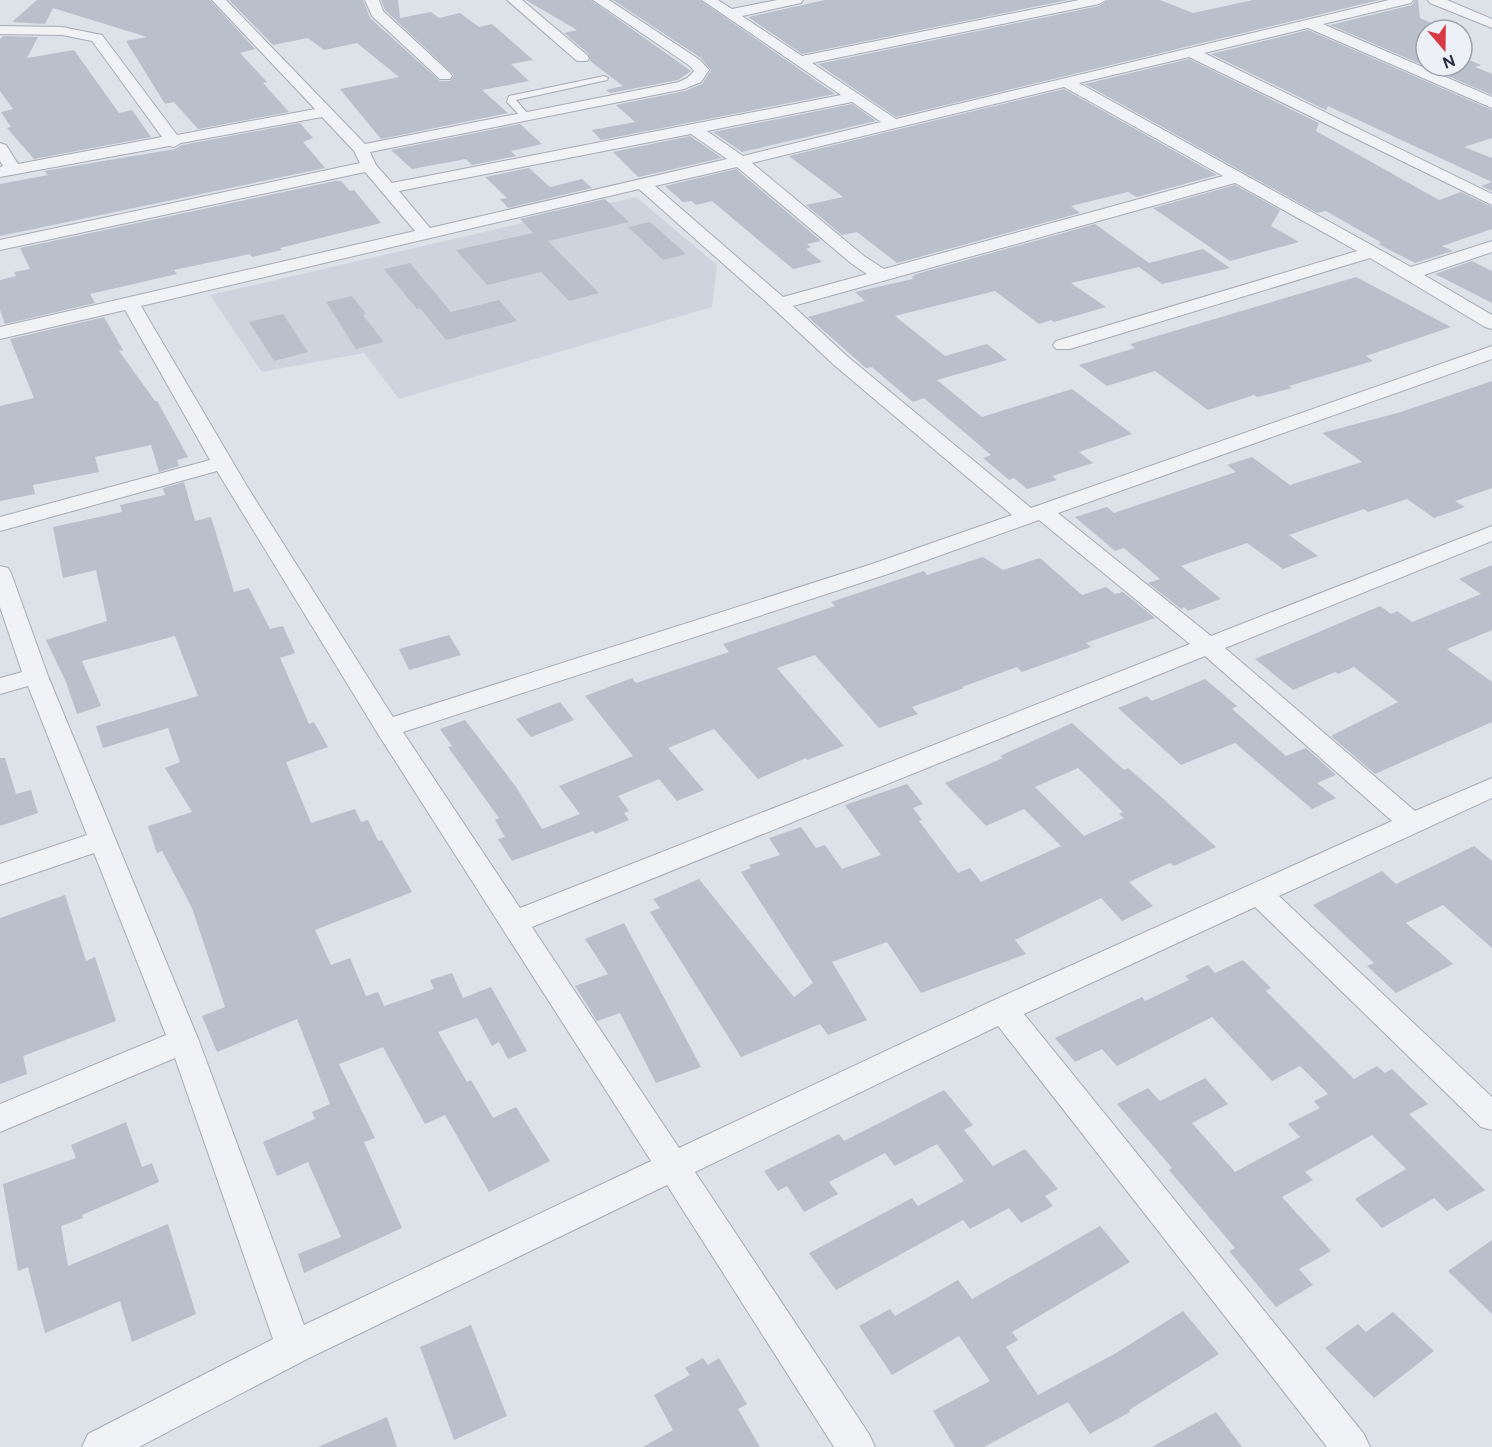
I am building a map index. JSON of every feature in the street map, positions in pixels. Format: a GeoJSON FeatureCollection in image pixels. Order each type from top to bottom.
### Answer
{"type":"FeatureCollection","features":[{"type":"Feature","properties":{"kind":"street"},"geometry":{"type":"LineString","coordinates":[[221,2],[243,0]]}},
{"type":"Feature","properties":{"kind":"street"},"geometry":{"type":"LineString","coordinates":[[372,0],[377,14],[445,76]]}},
{"type":"Feature","properties":{"kind":"street"},"geometry":{"type":"LineString","coordinates":[[513,0],[582,58]]}},
{"type":"Feature","properties":{"kind":"street"},"geometry":{"type":"LineString","coordinates":[[361,149],[684,85],[698,78],[702,70],[695,63],[600,0]]}},
{"type":"Feature","properties":{"kind":"street"},"geometry":{"type":"LineString","coordinates":[[709,0],[894,124]]}},
{"type":"Feature","properties":{"kind":"street"},"geometry":{"type":"LineString","coordinates":[[730,14],[796,0]]}},
{"type":"Feature","properties":{"kind":"street"},"geometry":{"type":"LineString","coordinates":[[800,61],[1097,0]]}},
{"type":"Feature","properties":{"kind":"street"},"geometry":{"type":"LineString","coordinates":[[0,333],[643,184],[1406,0]]}},
{"type":"Feature","properties":{"kind":"street"},"geometry":{"type":"LineString","coordinates":[[1435,0],[1492,24]]}},
{"type":"Feature","properties":{"kind":"street"},"geometry":{"type":"LineString","coordinates":[[221,2],[361,149],[369,166],[426,234]]}},
{"type":"Feature","properties":{"kind":"street"},"geometry":{"type":"LineString","coordinates":[[1309,23],[1492,103]]}},
{"type":"Feature","properties":{"kind":"street"},"geometry":{"type":"LineString","coordinates":[[0,30],[68,32],[97,38],[174,141]]}},
{"type":"Feature","properties":{"kind":"street"},"geometry":{"type":"LineString","coordinates":[[1191,52],[1492,200]]}},
{"type":"Feature","properties":{"kind":"street"},"geometry":{"type":"LineString","coordinates":[[1064,81],[1372,252],[1492,323]]}},
{"type":"Feature","properties":{"kind":"street"},"geometry":{"type":"LineString","coordinates":[[389,188],[856,97]]}},
{"type":"Feature","properties":{"kind":"street"},"geometry":{"type":"LineString","coordinates":[[0,148],[7,170],[325,112]]}},
{"type":"Feature","properties":{"kind":"street"},"geometry":{"type":"LineString","coordinates":[[694,129],[740,161],[858,260],[882,275]]}},
{"type":"Feature","properties":{"kind":"street"},"geometry":{"type":"LineString","coordinates":[[0,245],[369,166]]}},
{"type":"Feature","properties":{"kind":"street"},"geometry":{"type":"LineString","coordinates":[[780,304],[1238,177]]}},
{"type":"Feature","properties":{"kind":"street"},"geometry":{"type":"LineString","coordinates":[[643,184],[780,304],[841,361],[1034,514],[1209,647],[1413,824]]}},
{"type":"Feature","properties":{"kind":"street"},"geometry":{"type":"LineString","coordinates":[[1409,274],[1492,246]]}},
{"type":"Feature","properties":{"kind":"street"},"geometry":{"type":"LineString","coordinates":[[1063,345],[1372,252]]}},
{"type":"Feature","properties":{"kind":"street"},"geometry":{"type":"LineString","coordinates":[[131,304],[222,463],[387,728],[856,1447]]}},
{"type":"Feature","properties":{"kind":"street"},"geometry":{"type":"LineString","coordinates":[[387,728],[880,569],[1492,352]]}},
{"type":"Feature","properties":{"kind":"street"},"geometry":{"type":"LineString","coordinates":[[0,524],[222,463]]}},
{"type":"Feature","properties":{"kind":"street"},"geometry":{"type":"LineString","coordinates":[[515,922],[1492,533]]}},
{"type":"Feature","properties":{"kind":"street"},"geometry":{"type":"LineString","coordinates":[[0,573],[36,676],[184,1041],[294,1347]]}},
{"type":"Feature","properties":{"kind":"street"},"geometry":{"type":"LineString","coordinates":[[0,686],[36,676]]}},
{"type":"Feature","properties":{"kind":"street"},"geometry":{"type":"LineString","coordinates":[[100,1447],[294,1347],[1004,1011],[1413,824],[1487,796]]}},
{"type":"Feature","properties":{"kind":"street"},"geometry":{"type":"LineString","coordinates":[[0,875],[103,840]]}},
{"type":"Feature","properties":{"kind":"street"},"geometry":{"type":"LineString","coordinates":[[1260,895],[1492,1117]]}},
{"type":"Feature","properties":{"kind":"street"},"geometry":{"type":"LineString","coordinates":[[1004,1011],[1351,1447]]}},
{"type":"Feature","properties":{"kind":"street"},"geometry":{"type":"LineString","coordinates":[[0,1118],[184,1041]]}},
{"type":"Feature","properties":{"kind":"lane"},"geometry":{"type":"LineString","coordinates":[[526,117],[512,102],[512,98],[604,78]]}},
{"type":"Feature","properties":{"kind":"shaded area"},"geometry":{"type":"Polygon","coordinates":[[[636,197],[717,265],[712,307],[399,399],[364,353],[262,372],[210,295],[636,197]]]}},
{"type":"Feature","properties":{"kind":"building"},"geometry":{"type":"Polygon","coordinates":[[[37,0],[210,0],[255,49],[240,53],[267,82],[263,83],[289,112],[198,129],[174,102],[165,104],[126,41],[147,37],[53,8],[45,24],[12,22],[37,0]]]}},
{"type":"Feature","properties":{"kind":"building"},"geometry":{"type":"Polygon","coordinates":[[[229,0],[363,0],[370,18],[440,81],[450,81],[454,75],[385,10],[381,0],[398,0],[400,18],[431,12],[439,18],[460,13],[479,27],[492,24],[533,60],[511,64],[529,81],[482,90],[508,113],[381,139],[340,89],[399,77],[357,43],[324,50],[308,38],[273,45],[229,0]]]}},
{"type":"Feature","properties":{"kind":"building"},"geometry":{"type":"Polygon","coordinates":[[[526,0],[591,0],[691,71],[678,80],[610,93],[606,90],[623,86],[590,61],[588,53],[564,33],[577,30],[526,0]]]}},
{"type":"Feature","properties":{"kind":"building"},"geometry":{"type":"Polygon","coordinates":[[[613,0],[700,0],[835,94],[601,140],[592,130],[635,122],[616,105],[685,91],[702,84],[711,70],[701,58],[613,0]]]}},
{"type":"Feature","properties":{"kind":"building"},"geometry":{"type":"Polygon","coordinates":[[[825,0],[1068,0],[802,54],[748,17],[825,0]]]}},
{"type":"Feature","properties":{"kind":"building"},"geometry":{"type":"Polygon","coordinates":[[[1108,0],[1160,0],[1193,13],[1253,0],[1379,0],[896,117],[818,64],[1099,6],[1108,0]]]}},
{"type":"Feature","properties":{"kind":"building"},"geometry":{"type":"Polygon","coordinates":[[[1415,0],[1418,0],[1420,18],[1414,18],[1414,61],[1330,25],[1412,5],[1415,0]]]}},
{"type":"Feature","properties":{"kind":"building"},"geometry":{"type":"Polygon","coordinates":[[[1308,30],[1492,110],[1492,138],[1464,147],[1492,158],[1492,182],[1328,106],[1326,110],[1211,54],[1308,30]]]}},
{"type":"Feature","properties":{"kind":"building"},"geometry":{"type":"Polygon","coordinates":[[[3,36],[38,37],[27,58],[74,50],[119,113],[132,110],[151,137],[34,159],[7,128],[11,127],[1,112],[13,109],[0,91],[0,39],[3,36]]]}},
{"type":"Feature","properties":{"kind":"building"},"geometry":{"type":"Polygon","coordinates":[[[1189,59],[1319,123],[1316,131],[1439,200],[1461,192],[1492,207],[1492,229],[1442,246],[1453,251],[1415,263],[1378,244],[1382,243],[1326,211],[1317,213],[1085,84],[1189,59]]]}},
{"type":"Feature","properties":{"kind":"building"},"geometry":{"type":"Polygon","coordinates":[[[1474,62],[1481,65],[1475,67],[1492,74],[1492,95],[1453,78],[1474,78],[1474,62]]]}},
{"type":"Feature","properties":{"kind":"building"},"geometry":{"type":"Polygon","coordinates":[[[1064,89],[1217,175],[1137,197],[1128,192],[1071,206],[1080,213],[897,263],[857,232],[842,235],[806,205],[843,197],[789,156],[1064,89]]]}},
{"type":"Feature","properties":{"kind":"building"},"geometry":{"type":"Polygon","coordinates":[[[852,104],[876,121],[742,152],[713,132],[852,104]]]}},
{"type":"Feature","properties":{"kind":"building"},"geometry":{"type":"Polygon","coordinates":[[[300,123],[313,138],[303,142],[325,168],[0,236],[0,184],[48,175],[44,171],[175,149],[182,145],[300,123]]]}},
{"type":"Feature","properties":{"kind":"building"},"geometry":{"type":"Polygon","coordinates":[[[520,124],[542,144],[511,151],[516,156],[472,165],[466,159],[412,169],[391,150],[520,124]]]}},
{"type":"Feature","properties":{"kind":"building"},"geometry":{"type":"Polygon","coordinates":[[[690,136],[722,158],[638,177],[613,152],[690,136]]]}},
{"type":"Feature","properties":{"kind":"building"},"geometry":{"type":"Polygon","coordinates":[[[529,168],[550,187],[582,179],[592,188],[508,208],[500,199],[507,198],[485,177],[529,168]]]}},
{"type":"Feature","properties":{"kind":"building"},"geometry":{"type":"Polygon","coordinates":[[[736,169],[821,241],[807,244],[811,247],[806,249],[822,262],[793,269],[712,201],[696,205],[691,201],[683,202],[665,186],[736,169]]]}},
{"type":"Feature","properties":{"kind":"building"},"geometry":{"type":"Polygon","coordinates":[[[341,181],[350,191],[354,190],[381,223],[252,257],[250,254],[174,270],[177,274],[90,294],[95,303],[5,324],[0,310],[0,280],[16,276],[14,272],[30,269],[20,248],[341,181]]]}},
{"type":"Feature","properties":{"kind":"building"},"geometry":{"type":"Polygon","coordinates":[[[1492,182],[1492,191],[1481,186],[1492,182]]]}},
{"type":"Feature","properties":{"kind":"building"},"geometry":{"type":"Polygon","coordinates":[[[1235,185],[1280,210],[1271,226],[1299,242],[1230,261],[1153,208],[1235,185]]]}},
{"type":"Feature","properties":{"kind":"building"},"geometry":{"type":"Polygon","coordinates":[[[605,199],[629,222],[548,241],[599,293],[569,301],[541,272],[487,285],[456,250],[533,233],[520,219],[605,199]]]}},
{"type":"Feature","properties":{"kind":"building"},"geometry":{"type":"Polygon","coordinates":[[[650,222],[686,254],[663,260],[628,227],[650,222]]]}},
{"type":"Feature","properties":{"kind":"building"},"geometry":{"type":"Polygon","coordinates":[[[1095,224],[1149,263],[1203,249],[1230,268],[1162,284],[1139,267],[1071,283],[1106,307],[1054,322],[1051,320],[1039,324],[995,291],[895,316],[945,356],[987,344],[1007,360],[937,380],[982,417],[1072,389],[1132,434],[1079,452],[1093,463],[1052,476],[1057,480],[1027,489],[1014,478],[1009,480],[983,458],[991,455],[924,398],[913,402],[872,367],[866,368],[808,317],[865,301],[855,292],[913,279],[911,277],[915,276],[913,275],[1095,224]]]}},
{"type":"Feature","properties":{"kind":"building"},"geometry":{"type":"Polygon","coordinates":[[[1472,261],[1492,271],[1492,303],[1435,274],[1472,261]]]}},
{"type":"Feature","properties":{"kind":"building"},"geometry":{"type":"Polygon","coordinates":[[[410,263],[451,312],[499,300],[517,321],[446,340],[384,269],[410,263]]]}},
{"type":"Feature","properties":{"kind":"building"},"geometry":{"type":"Polygon","coordinates":[[[1356,277],[1451,327],[1366,356],[1373,361],[1289,386],[1292,388],[1257,397],[1254,395],[1208,410],[1155,371],[1107,386],[1079,365],[1135,348],[1130,344],[1356,277]]]}},
{"type":"Feature","properties":{"kind":"building"},"geometry":{"type":"Polygon","coordinates":[[[352,296],[366,314],[363,315],[384,342],[356,349],[326,302],[352,296]]]}},
{"type":"Feature","properties":{"kind":"building"},"geometry":{"type":"Polygon","coordinates":[[[283,314],[308,352],[274,361],[249,322],[283,314]]]}},
{"type":"Feature","properties":{"kind":"building"},"geometry":{"type":"Polygon","coordinates":[[[104,317],[123,350],[119,351],[157,401],[188,457],[177,460],[179,466],[159,472],[151,445],[95,457],[99,472],[33,485],[35,494],[0,501],[0,406],[34,398],[10,339],[104,317]]]}},
{"type":"Feature","properties":{"kind":"building"},"geometry":{"type":"Polygon","coordinates":[[[1492,381],[1492,488],[1455,501],[1465,507],[1434,518],[1407,499],[1368,512],[1364,509],[1289,535],[1318,556],[1283,569],[1247,543],[1181,566],[1221,599],[1188,611],[1184,607],[1181,609],[1148,583],[1160,579],[1124,548],[1115,551],[1075,517],[1107,507],[1114,513],[1236,472],[1227,465],[1252,457],[1290,485],[1362,462],[1322,433],[1401,412],[1492,381]]]}},
{"type":"Feature","properties":{"kind":"building"},"geometry":{"type":"Polygon","coordinates":[[[184,482],[195,521],[211,517],[234,592],[249,588],[270,629],[283,626],[295,653],[280,658],[309,724],[314,722],[328,747],[286,762],[311,823],[355,809],[361,822],[368,820],[378,841],[382,840],[412,892],[315,930],[331,965],[350,958],[366,996],[378,992],[384,1006],[434,989],[430,980],[452,973],[463,998],[491,987],[527,1051],[508,1059],[499,1042],[492,1046],[477,1018],[438,1032],[467,1082],[471,1080],[493,1118],[516,1107],[550,1161],[489,1192],[445,1115],[425,1124],[383,1047],[339,1064],[375,1138],[364,1142],[402,1228],[304,1273],[298,1254],[341,1237],[308,1162],[277,1176],[263,1142],[315,1119],[312,1112],[330,1104],[297,1019],[217,1052],[202,1016],[225,1007],[192,908],[162,851],[157,853],[148,826],[192,812],[165,768],[180,762],[168,728],[103,748],[96,726],[198,696],[175,636],[82,661],[101,706],[77,714],[66,682],[46,640],[107,621],[96,570],[63,578],[53,527],[122,512],[120,505],[165,495],[163,488],[184,482]]]}},
{"type":"Feature","properties":{"kind":"building"},"geometry":{"type":"Polygon","coordinates":[[[983,557],[1003,570],[1040,558],[1082,595],[1106,587],[1115,594],[1123,592],[1155,618],[1086,643],[1091,647],[1022,672],[1017,667],[962,687],[964,688],[912,707],[918,714],[879,728],[815,655],[777,668],[844,746],[807,760],[806,758],[758,779],[714,729],[668,748],[704,790],[677,801],[659,779],[618,796],[629,811],[624,813],[629,820],[595,834],[593,831],[512,861],[498,839],[505,837],[495,820],[499,818],[448,747],[452,746],[440,729],[465,720],[516,787],[542,829],[580,814],[559,786],[633,756],[585,696],[632,678],[636,683],[729,652],[723,644],[835,606],[831,602],[924,571],[927,575],[983,557]]]}},
{"type":"Feature","properties":{"kind":"building"},"geometry":{"type":"Polygon","coordinates":[[[1492,565],[1492,630],[1447,649],[1492,682],[1492,722],[1375,774],[1331,736],[1398,702],[1354,667],[1338,674],[1335,672],[1293,690],[1255,659],[1380,606],[1391,614],[1397,611],[1412,622],[1481,594],[1459,579],[1492,565]]]}},
{"type":"Feature","properties":{"kind":"building"},"geometry":{"type":"Polygon","coordinates":[[[449,635],[461,655],[409,670],[399,649],[449,635]]]}},
{"type":"Feature","properties":{"kind":"building"},"geometry":{"type":"Polygon","coordinates":[[[1205,679],[1237,706],[1232,709],[1286,756],[1306,748],[1336,775],[1317,783],[1336,798],[1312,809],[1235,743],[1181,765],[1118,708],[1147,696],[1152,701],[1205,679]]]}},
{"type":"Feature","properties":{"kind":"building"},"geometry":{"type":"Polygon","coordinates":[[[560,702],[574,720],[531,737],[516,719],[560,702]]]}},
{"type":"Feature","properties":{"kind":"building"},"geometry":{"type":"Polygon","coordinates":[[[1072,723],[1124,770],[1128,768],[1216,847],[1174,866],[1170,863],[1129,882],[1153,906],[1122,921],[1101,898],[1015,940],[1026,954],[921,993],[887,942],[832,962],[867,1020],[828,1035],[820,1024],[741,1057],[650,912],[660,908],[653,899],[699,879],[794,997],[813,983],[741,872],[751,868],[749,865],[780,855],[769,838],[801,827],[816,848],[825,845],[842,869],[881,855],[845,805],[907,784],[923,804],[913,808],[922,820],[919,821],[958,873],[970,868],[981,882],[1061,846],[1024,809],[986,826],[945,783],[1003,758],[1000,756],[1072,723]],[[1078,768],[1035,787],[1084,836],[1124,818],[1119,814],[1123,812],[1078,768]]]}},
{"type":"Feature","properties":{"kind":"building"},"geometry":{"type":"Polygon","coordinates":[[[0,758],[5,758],[16,794],[31,790],[38,813],[0,826],[0,758]]]}},
{"type":"Feature","properties":{"kind":"building"},"geometry":{"type":"Polygon","coordinates":[[[1474,846],[1492,861],[1492,948],[1443,905],[1406,923],[1453,964],[1396,993],[1367,966],[1374,963],[1313,905],[1382,871],[1396,884],[1474,846]]]}},
{"type":"Feature","properties":{"kind":"building"},"geometry":{"type":"Polygon","coordinates":[[[65,895],[86,961],[95,957],[116,1021],[23,1056],[27,1074],[0,1084],[0,918],[65,895]]]}},
{"type":"Feature","properties":{"kind":"building"},"geometry":{"type":"Polygon","coordinates":[[[624,923],[701,1067],[656,1083],[620,1013],[597,1021],[575,986],[608,974],[585,939],[624,923]]]}},
{"type":"Feature","properties":{"kind":"building"},"geometry":{"type":"Polygon","coordinates":[[[1243,960],[1271,988],[1266,991],[1354,1079],[1377,1066],[1385,1073],[1392,1069],[1428,1104],[1409,1114],[1485,1190],[1447,1211],[1434,1198],[1382,1228],[1355,1199],[1406,1169],[1372,1135],[1305,1172],[1313,1180],[1282,1197],[1331,1251],[1299,1269],[1313,1285],[1276,1307],[1229,1251],[1235,1248],[1169,1170],[1172,1168],[1117,1104],[1148,1088],[1160,1101],[1205,1078],[1228,1104],[1192,1123],[1235,1172],[1300,1137],[1288,1124],[1320,1108],[1314,1101],[1328,1094],[1300,1066],[1272,1081],[1212,1017],[1117,1066],[1102,1049],[1075,1062],[1055,1038],[1142,997],[1145,1001],[1189,980],[1185,976],[1208,965],[1215,973],[1243,960]]]}},
{"type":"Feature","properties":{"kind":"building"},"geometry":{"type":"Polygon","coordinates":[[[944,1090],[973,1125],[964,1130],[993,1166],[1025,1149],[1058,1189],[1045,1196],[1053,1206],[1021,1223],[1009,1208],[970,1229],[963,1220],[836,1290],[809,1253],[912,1198],[918,1206],[964,1181],[937,1144],[895,1166],[885,1153],[829,1182],[838,1194],[804,1212],[787,1186],[778,1191],[764,1171],[839,1134],[844,1141],[944,1090]]]}},
{"type":"Feature","properties":{"kind":"building"},"geometry":{"type":"Polygon","coordinates":[[[126,1122],[142,1167],[152,1163],[159,1182],[61,1226],[68,1266],[168,1224],[196,1314],[132,1342],[120,1301],[45,1333],[28,1267],[18,1271],[3,1184],[76,1158],[71,1145],[126,1122]]]}},
{"type":"Feature","properties":{"kind":"building"},"geometry":{"type":"Polygon","coordinates":[[[1100,1226],[1130,1262],[1012,1332],[1018,1340],[1006,1347],[1038,1395],[1116,1353],[1183,1311],[1219,1354],[1129,1410],[1130,1412],[1090,1434],[1068,1402],[984,1447],[955,1447],[933,1411],[990,1381],[959,1336],[892,1375],[859,1326],[890,1309],[895,1316],[958,1280],[972,1299],[1100,1226]]]}},
{"type":"Feature","properties":{"kind":"building"},"geometry":{"type":"Polygon","coordinates":[[[1492,1240],[1492,1314],[1448,1271],[1492,1240]]]}},
{"type":"Feature","properties":{"kind":"building"},"geometry":{"type":"Polygon","coordinates":[[[1393,1312],[1434,1351],[1374,1398],[1325,1348],[1358,1324],[1366,1332],[1393,1312]]]}},
{"type":"Feature","properties":{"kind":"building"},"geometry":{"type":"Polygon","coordinates":[[[471,1325],[507,1416],[454,1440],[420,1347],[471,1325]]]}},
{"type":"Feature","properties":{"kind":"building"},"geometry":{"type":"Polygon","coordinates":[[[703,1358],[708,1365],[719,1358],[747,1404],[738,1409],[760,1447],[643,1447],[673,1430],[654,1395],[690,1375],[685,1368],[703,1358]]]}},
{"type":"Feature","properties":{"kind":"building"},"geometry":{"type":"Polygon","coordinates":[[[1216,1412],[1242,1447],[1152,1447],[1216,1412]]]}},
{"type":"Feature","properties":{"kind":"building"},"geometry":{"type":"Polygon","coordinates":[[[387,1417],[397,1447],[318,1447],[387,1417]]]}}]}
